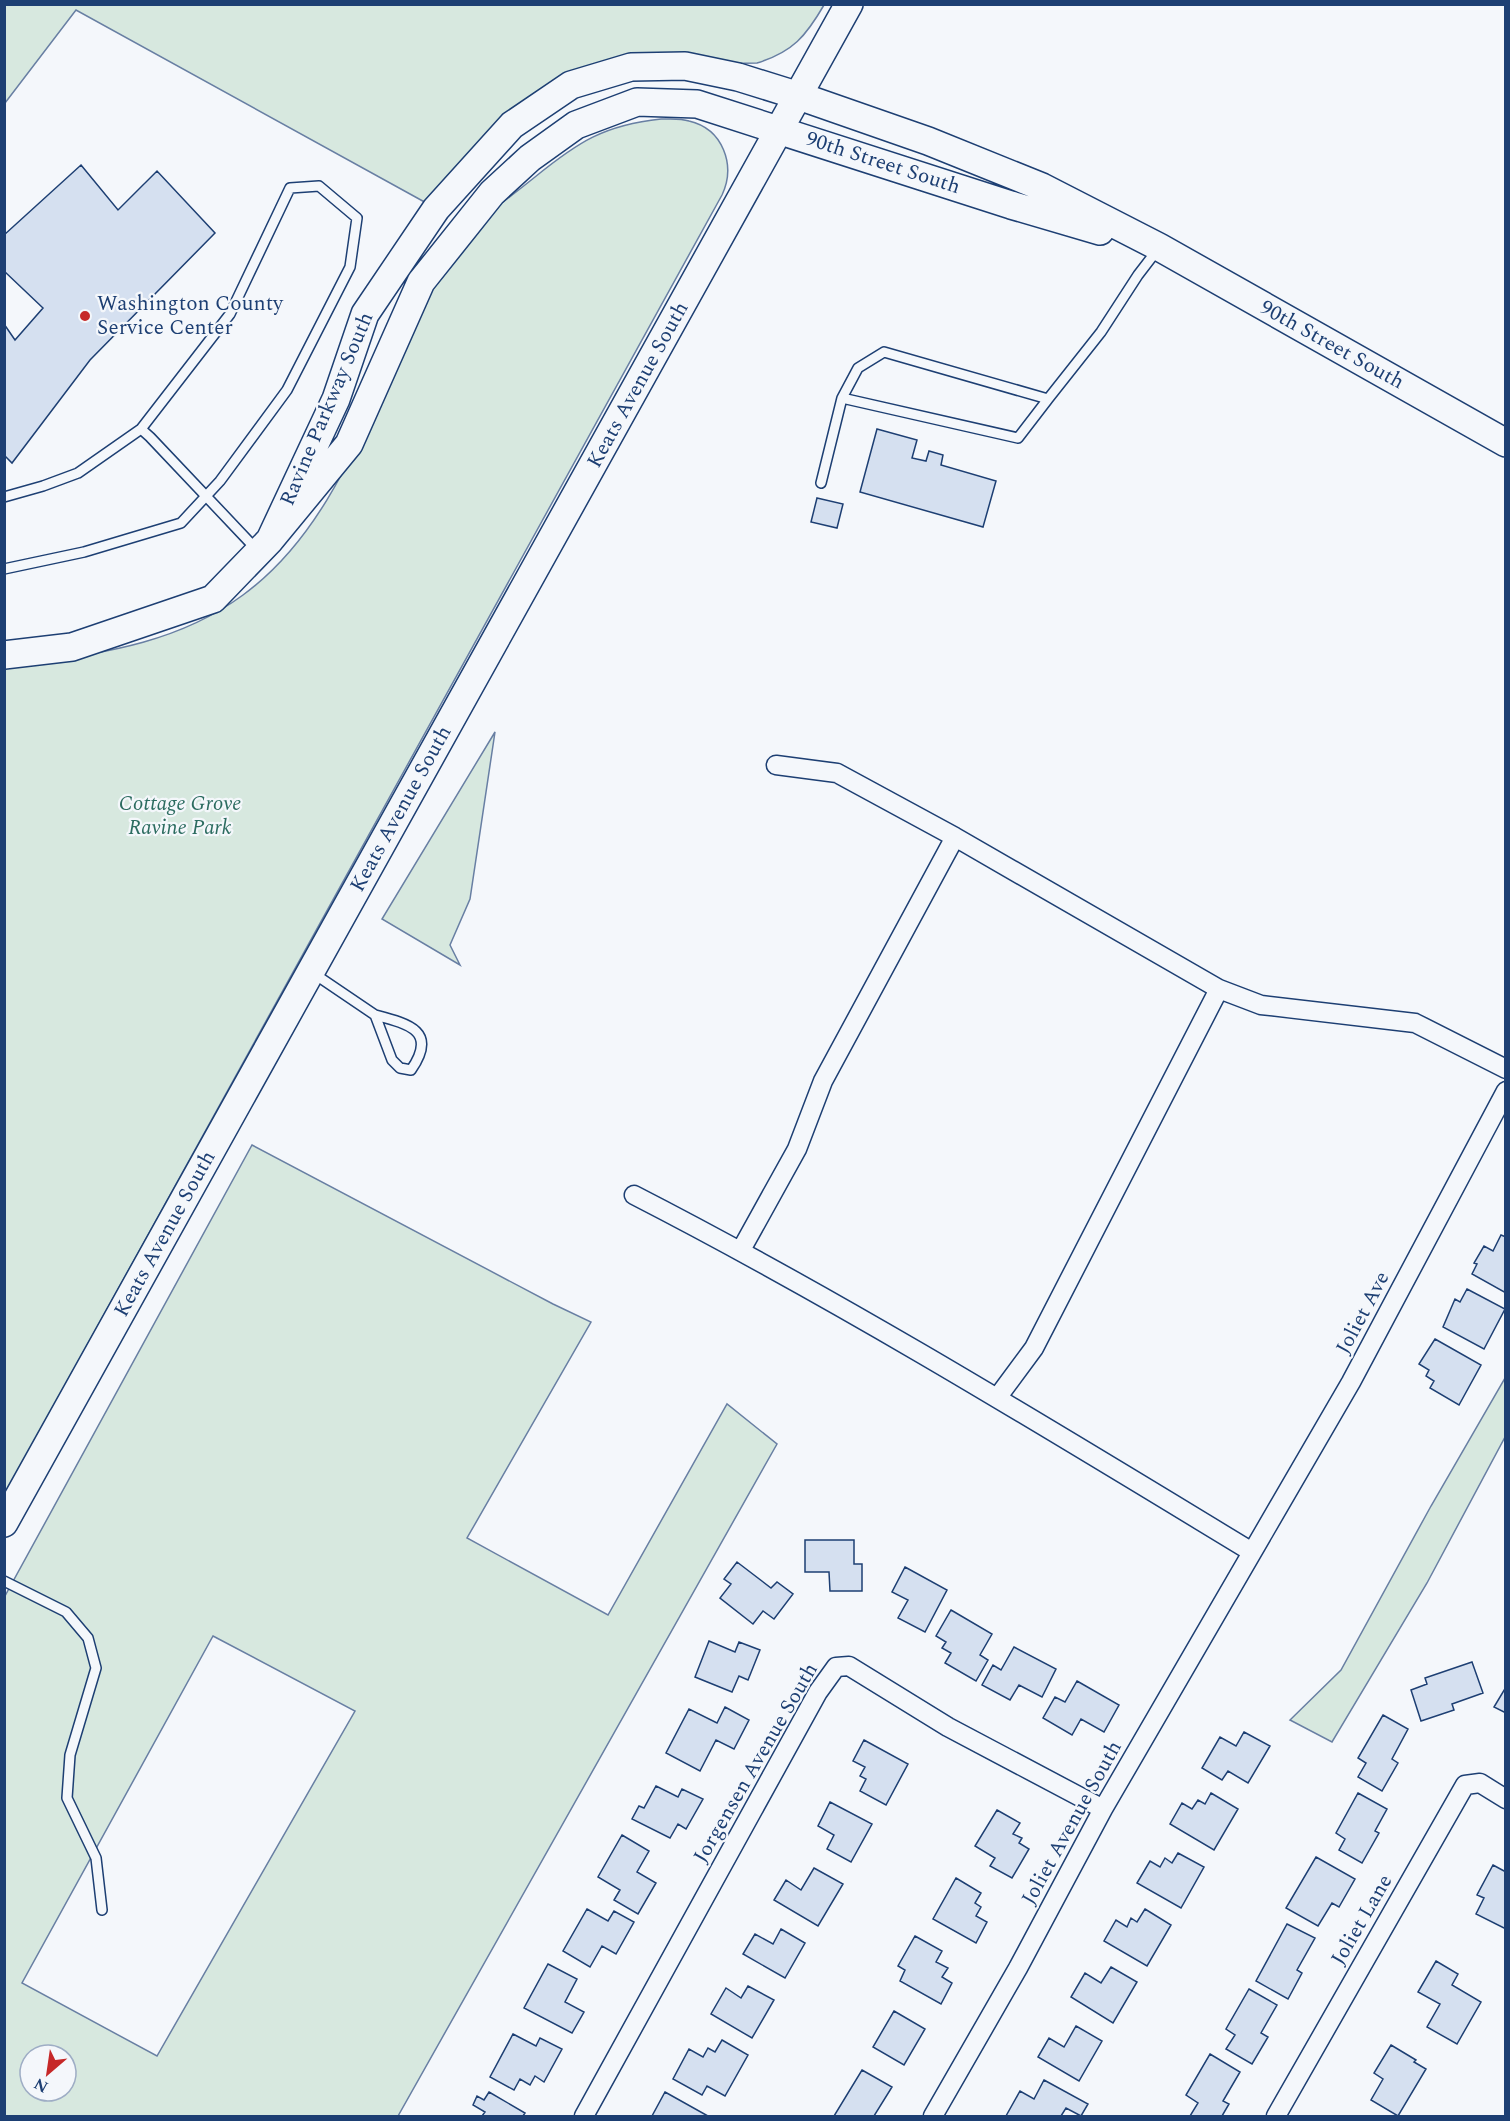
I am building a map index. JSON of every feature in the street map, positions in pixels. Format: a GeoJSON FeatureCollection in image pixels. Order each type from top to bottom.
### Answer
{"type":"FeatureCollection","features":[{"type":"Feature","properties":{"kind":"street","name":"Keats Avenue South"},"geometry":{"type":"LineString","coordinates":[[4,1523],[849,4]]}},
{"type":"Feature","properties":{"kind":"street","name":"Ravine Parkway South"},"geometry":{"type":"LineString","coordinates":[[264,546],[336,399],[365,314],[436,209],[512,125],[570,85],[631,67],[685,66],[738,77],[799,96]]}},
{"type":"Feature","properties":{"kind":"street","name":"90th Street South"},"geometry":{"type":"LineString","coordinates":[[799,96],[928,141],[1042,188],[1159,247],[1506,443]]}},
{"type":"Feature","properties":{"kind":"street","name":"Ravine Parkway South"},"geometry":{"type":"LineString","coordinates":[[4,655],[72,647],[213,599],[264,546],[349,444],[420,282],[492,193],[530,158],[576,124],[637,102],[698,104],[780,130]]}},
{"type":"Feature","properties":{"kind":"street","name":"90th Street South"},"geometry":{"type":"LineString","coordinates":[[780,130],[1011,205],[1159,247]]}},
{"type":"Feature","properties":{"kind":"street"},"geometry":{"type":"LineString","coordinates":[[776,765],[837,773],[955,837],[1219,989],[1261,1005],[1415,1023],[1506,1069]]}},
{"type":"Feature","properties":{"kind":"street"},"geometry":{"type":"LineString","coordinates":[[741,1250],[797,1149],[823,1081],[955,837]]}},
{"type":"Feature","properties":{"kind":"street"},"geometry":{"type":"LineString","coordinates":[[997,1398],[1034,1348],[1219,989]]}},
{"type":"Feature","properties":{"kind":"street","name":"Joliet Ave"},"geometry":{"type":"LineString","coordinates":[[1252,1552],[1351,1382],[1506,1091]]}},
{"type":"Feature","properties":{"kind":"street"},"geometry":{"type":"LineString","coordinates":[[634,1195],[741,1250],[997,1398],[1252,1552]]}},
{"type":"Feature","properties":{"kind":"street","name":"Joliet Avenue South"},"geometry":{"type":"LineString","coordinates":[[933,2116],[1018,1968],[1102,1809],[1252,1552]]}},
{"type":"Feature","properties":{"kind":"street","name":"Jorgensen Avenue South"},"geometry":{"type":"LineString","coordinates":[[584,2116],[818,1692],[836,1668],[849,1666],[948,1727],[1102,1809]]}},
{"type":"Feature","properties":{"kind":"street","name":"Joliet Lane"},"geometry":{"type":"LineString","coordinates":[[1276,2116],[1465,1785],[1480,1783],[1506,1799]]}},
{"type":"Feature","properties":{"kind":"lane"},"geometry":{"type":"LineString","coordinates":[[4,497],[78,473],[141,429],[230,314],[290,188],[319,186],[357,218],[350,267],[286,390],[220,481],[181,523],[84,552],[4,568]]}},
{"type":"Feature","properties":{"kind":"lane"},"geometry":{"type":"LineString","coordinates":[[842,399],[1018,438],[1101,332],[1159,247]]}},
{"type":"Feature","properties":{"kind":"lane"},"geometry":{"type":"LineString","coordinates":[[820,483],[842,399],[858,368],[884,352],[1048,399]]}},
{"type":"Feature","properties":{"kind":"lane"},"geometry":{"type":"LineString","coordinates":[[141,429],[206,496],[264,546]]}},
{"type":"Feature","properties":{"kind":"lane"},"geometry":{"type":"LineString","coordinates":[[311,972],[375,1015],[407,1023],[419,1033],[423,1043],[420,1057],[411,1070],[400,1068],[393,1060],[375,1015]]}},
{"type":"Feature","properties":{"kind":"lane"},"geometry":{"type":"LineString","coordinates":[[4,1581],[66,1612],[88,1638],[96,1668],[70,1755],[68,1798],[96,1858],[102,1910]]}},
{"type":"Feature","properties":{"kind":"green space"},"geometry":{"type":"Polygon","coordinates":[[[5,5],[824,5],[811,26],[797,42],[780,54],[757,63],[604,66],[430,205],[76,10],[5,103],[5,5]]]}},
{"type":"Feature","properties":{"kind":"green space","name":"Cottage Grove Ravine Park"},"geometry":{"type":"Polygon","coordinates":[[[661,119],[682,119],[701,125],[718,140],[724,150],[728,172],[722,195],[5,1494],[5,667],[98,652],[158,638],[216,613],[243,595],[275,567],[303,536],[326,501],[347,464],[422,304],[472,225],[565,154],[593,137],[623,126],[661,119]]]}},
{"type":"Feature","properties":{"kind":"green space"},"geometry":{"type":"Polygon","coordinates":[[[495,732],[470,899],[450,945],[460,965],[382,919],[495,732]]]}},
{"type":"Feature","properties":{"kind":"green space"},"geometry":{"type":"Polygon","coordinates":[[[252,1145],[591,1322],[467,1538],[608,1615],[727,1404],[777,1444],[398,2116],[5,2116],[5,1596],[252,1145]],[[213,1636],[22,1983],[157,2056],[355,1711],[213,1636]]]}},
{"type":"Feature","properties":{"kind":"green space"},"geometry":{"type":"Polygon","coordinates":[[[1505,1378],[1505,1437],[1427,1583],[1332,1742],[1290,1720],[1341,1670],[1431,1506],[1505,1378]]]}},
{"type":"Feature","properties":{"kind":"building","name":"Washington County Service Center"},"geometry":{"type":"Polygon","coordinates":[[[81,165],[118,210],[157,171],[215,233],[90,360],[12,463],[4,455],[4,324],[15,340],[43,308],[4,271],[4,235],[81,165]]]}},
{"type":"Feature","properties":{"kind":"building"},"geometry":{"type":"Polygon","coordinates":[[[877,429],[917,440],[912,458],[926,461],[929,451],[943,455],[941,465],[996,481],[983,527],[860,492],[877,429]]]}},
{"type":"Feature","properties":{"kind":"building"},"geometry":{"type":"Polygon","coordinates":[[[817,498],[843,504],[837,528],[811,522],[817,498]]]}},
{"type":"Feature","properties":{"kind":"building"},"geometry":{"type":"Polygon","coordinates":[[[1501,1235],[1506,1237],[1506,1293],[1472,1274],[1477,1264],[1474,1263],[1484,1246],[1493,1251],[1501,1235]]]}},
{"type":"Feature","properties":{"kind":"building"},"geometry":{"type":"Polygon","coordinates":[[[1467,1289],[1505,1309],[1484,1349],[1443,1327],[1455,1299],[1460,1302],[1467,1289]]]}},
{"type":"Feature","properties":{"kind":"building"},"geometry":{"type":"Polygon","coordinates":[[[1435,1339],[1481,1365],[1459,1405],[1430,1388],[1434,1381],[1426,1376],[1429,1370],[1419,1364],[1435,1339]]]}},
{"type":"Feature","properties":{"kind":"building"},"geometry":{"type":"Polygon","coordinates":[[[805,1540],[854,1540],[854,1564],[862,1564],[862,1591],[830,1591],[829,1572],[805,1572],[805,1540]]]}},
{"type":"Feature","properties":{"kind":"building"},"geometry":{"type":"Polygon","coordinates":[[[737,1562],[771,1588],[777,1582],[793,1594],[774,1619],[763,1611],[753,1624],[720,1598],[731,1584],[724,1579],[737,1562]]]}},
{"type":"Feature","properties":{"kind":"building"},"geometry":{"type":"Polygon","coordinates":[[[905,1567],[947,1590],[925,1632],[898,1618],[908,1600],[892,1592],[905,1567]]]}},
{"type":"Feature","properties":{"kind":"building"},"geometry":{"type":"Polygon","coordinates":[[[951,1610],[992,1634],[980,1655],[988,1660],[976,1681],[945,1663],[951,1653],[942,1648],[946,1642],[936,1636],[951,1610]]]}},
{"type":"Feature","properties":{"kind":"building"},"geometry":{"type":"Polygon","coordinates":[[[709,1641],[735,1652],[739,1642],[760,1650],[748,1680],[739,1676],[732,1692],[695,1677],[709,1641]]]}},
{"type":"Feature","properties":{"kind":"building"},"geometry":{"type":"Polygon","coordinates":[[[1014,1647],[1056,1669],[1042,1697],[1019,1685],[1010,1700],[982,1685],[993,1665],[1001,1670],[1014,1647]]]}},
{"type":"Feature","properties":{"kind":"building"},"geometry":{"type":"Polygon","coordinates":[[[1472,1662],[1483,1693],[1452,1704],[1454,1710],[1421,1721],[1411,1690],[1427,1684],[1425,1678],[1472,1662]]]}},
{"type":"Feature","properties":{"kind":"building"},"geometry":{"type":"Polygon","coordinates":[[[1077,1681],[1119,1705],[1104,1732],[1081,1719],[1072,1735],[1043,1718],[1055,1697],[1065,1702],[1077,1681]]]}},
{"type":"Feature","properties":{"kind":"building"},"geometry":{"type":"Polygon","coordinates":[[[1506,1687],[1506,1713],[1494,1707],[1506,1687]]]}},
{"type":"Feature","properties":{"kind":"building"},"geometry":{"type":"Polygon","coordinates":[[[725,1707],[749,1720],[734,1749],[716,1740],[700,1771],[666,1753],[689,1709],[717,1723],[725,1707]]]}},
{"type":"Feature","properties":{"kind":"building"},"geometry":{"type":"Polygon","coordinates":[[[1383,1715],[1408,1729],[1392,1759],[1398,1763],[1382,1791],[1358,1777],[1366,1763],[1358,1758],[1383,1715]]]}},
{"type":"Feature","properties":{"kind":"building"},"geometry":{"type":"Polygon","coordinates":[[[1244,1732],[1270,1746],[1248,1783],[1228,1771],[1222,1780],[1202,1768],[1220,1737],[1236,1746],[1244,1732]]]}},
{"type":"Feature","properties":{"kind":"building"},"geometry":{"type":"Polygon","coordinates":[[[864,1740],[908,1764],[886,1805],[860,1791],[866,1779],[860,1776],[865,1767],[853,1761],[864,1740]]]}},
{"type":"Feature","properties":{"kind":"building"},"geometry":{"type":"Polygon","coordinates":[[[656,1786],[678,1797],[682,1789],[703,1799],[686,1829],[678,1824],[670,1838],[632,1819],[639,1806],[644,1808],[656,1786]]]}},
{"type":"Feature","properties":{"kind":"building"},"geometry":{"type":"Polygon","coordinates":[[[1211,1793],[1238,1809],[1214,1850],[1170,1824],[1182,1803],[1192,1809],[1198,1800],[1205,1804],[1211,1793]]]}},
{"type":"Feature","properties":{"kind":"building"},"geometry":{"type":"Polygon","coordinates":[[[1358,1793],[1387,1809],[1375,1831],[1379,1833],[1362,1863],[1339,1850],[1345,1839],[1336,1833],[1358,1793]]]}},
{"type":"Feature","properties":{"kind":"building"},"geometry":{"type":"Polygon","coordinates":[[[830,1802],[872,1824],[851,1862],[827,1849],[834,1835],[818,1826],[830,1802]]]}},
{"type":"Feature","properties":{"kind":"building"},"geometry":{"type":"Polygon","coordinates":[[[997,1810],[1020,1823],[1013,1834],[1022,1838],[1019,1843],[1029,1849],[1012,1878],[990,1866],[995,1858],[975,1846],[997,1810]]]}},
{"type":"Feature","properties":{"kind":"building"},"geometry":{"type":"Polygon","coordinates":[[[622,1835],[649,1851],[637,1872],[656,1883],[638,1914],[614,1900],[620,1890],[598,1877],[622,1835]]]}},
{"type":"Feature","properties":{"kind":"building"},"geometry":{"type":"Polygon","coordinates":[[[1178,1853],[1204,1867],[1181,1908],[1137,1883],[1150,1861],[1160,1867],[1165,1858],[1172,1863],[1178,1853]]]}},
{"type":"Feature","properties":{"kind":"building"},"geometry":{"type":"Polygon","coordinates":[[[1316,1857],[1355,1879],[1339,1907],[1332,1903],[1318,1926],[1286,1908],[1316,1857]]]}},
{"type":"Feature","properties":{"kind":"building"},"geometry":{"type":"Polygon","coordinates":[[[1493,1865],[1506,1872],[1506,1929],[1476,1914],[1484,1898],[1477,1895],[1493,1865]]]}},
{"type":"Feature","properties":{"kind":"building"},"geometry":{"type":"Polygon","coordinates":[[[814,1868],[843,1884],[818,1926],[774,1900],[786,1880],[801,1890],[814,1868]]]}},
{"type":"Feature","properties":{"kind":"building"},"geometry":{"type":"Polygon","coordinates":[[[956,1878],[981,1893],[975,1903],[981,1907],[976,1916],[987,1922],[976,1943],[933,1919],[956,1878]]]}},
{"type":"Feature","properties":{"kind":"building"},"geometry":{"type":"Polygon","coordinates":[[[587,1909],[608,1921],[614,1911],[634,1922],[616,1954],[602,1946],[590,1967],[563,1951],[587,1909]]]}},
{"type":"Feature","properties":{"kind":"building"},"geometry":{"type":"Polygon","coordinates":[[[1145,1909],[1171,1925],[1147,1966],[1104,1941],[1116,1920],[1127,1927],[1131,1918],[1137,1922],[1145,1909]]]}},
{"type":"Feature","properties":{"kind":"building"},"geometry":{"type":"Polygon","coordinates":[[[1287,1924],[1315,1938],[1297,1970],[1302,1973],[1288,1999],[1256,1981],[1287,1924]]]}},
{"type":"Feature","properties":{"kind":"building"},"geometry":{"type":"Polygon","coordinates":[[[781,1929],[805,1943],[785,1978],[743,1954],[755,1934],[773,1944],[781,1929]]]}},
{"type":"Feature","properties":{"kind":"building"},"geometry":{"type":"Polygon","coordinates":[[[915,1936],[942,1951],[936,1962],[948,1968],[942,1977],[952,1983],[941,2004],[900,1981],[905,1970],[898,1966],[915,1936]]]}},
{"type":"Feature","properties":{"kind":"building"},"geometry":{"type":"Polygon","coordinates":[[[1436,1961],[1458,1974],[1452,1985],[1481,2002],[1457,2044],[1427,2027],[1440,2004],[1418,1992],[1436,1961]]]}},
{"type":"Feature","properties":{"kind":"building"},"geometry":{"type":"Polygon","coordinates":[[[548,1964],[577,1979],[565,2002],[584,2012],[572,2033],[524,2008],[548,1964]]]}},
{"type":"Feature","properties":{"kind":"building"},"geometry":{"type":"Polygon","coordinates":[[[1111,1967],[1137,1982],[1113,2023],[1071,1997],[1085,1973],[1101,1983],[1111,1967]]]}},
{"type":"Feature","properties":{"kind":"building"},"geometry":{"type":"Polygon","coordinates":[[[748,1986],[774,2000],[752,2038],[711,2014],[726,1988],[741,1998],[748,1986]]]}},
{"type":"Feature","properties":{"kind":"building"},"geometry":{"type":"Polygon","coordinates":[[[1249,1989],[1277,2005],[1261,2033],[1268,2037],[1252,2064],[1226,2049],[1235,2035],[1226,2029],[1249,1989]]]}},
{"type":"Feature","properties":{"kind":"building"},"geometry":{"type":"Polygon","coordinates":[[[894,2011],[925,2029],[904,2065],[873,2047],[894,2011]]]}},
{"type":"Feature","properties":{"kind":"building"},"geometry":{"type":"Polygon","coordinates":[[[1076,2026],[1102,2041],[1079,2081],[1038,2057],[1049,2038],[1064,2047],[1076,2026]]]}},
{"type":"Feature","properties":{"kind":"building"},"geometry":{"type":"Polygon","coordinates":[[[513,2034],[536,2046],[540,2038],[562,2049],[544,2082],[535,2076],[530,2085],[520,2079],[514,2090],[490,2077],[513,2034]]]}},
{"type":"Feature","properties":{"kind":"building"},"geometry":{"type":"Polygon","coordinates":[[[722,2040],[748,2055],[725,2096],[707,2086],[702,2095],[673,2079],[689,2049],[703,2057],[708,2048],[715,2052],[722,2040]]]}},
{"type":"Feature","properties":{"kind":"building"},"geometry":{"type":"Polygon","coordinates":[[[1391,2045],[1426,2069],[1398,2116],[1371,2100],[1383,2079],[1374,2073],[1391,2045]]]}},
{"type":"Feature","properties":{"kind":"building"},"geometry":{"type":"Polygon","coordinates":[[[1210,2054],[1240,2072],[1223,2101],[1229,2104],[1222,2116],[1190,2116],[1198,2103],[1186,2095],[1210,2054]]]}},
{"type":"Feature","properties":{"kind":"building"},"geometry":{"type":"Polygon","coordinates":[[[862,2070],[892,2087],[874,2116],[834,2116],[862,2070]]]}},
{"type":"Feature","properties":{"kind":"building"},"geometry":{"type":"Polygon","coordinates":[[[1044,2080],[1088,2104],[1081,2116],[1066,2108],[1061,2116],[1006,2116],[1020,2091],[1034,2099],[1044,2080]]]}},
{"type":"Feature","properties":{"kind":"building"},"geometry":{"type":"Polygon","coordinates":[[[489,2092],[525,2113],[523,2116],[482,2116],[485,2112],[473,2105],[477,2096],[484,2100],[489,2092]]]}},
{"type":"Feature","properties":{"kind":"building"},"geometry":{"type":"Polygon","coordinates":[[[665,2092],[708,2116],[652,2116],[665,2092]]]}},
{"type":"Feature","properties":{"kind":"place","name":"Washington County Service Center"},"geometry":{"type":"Point","coordinates":[85,316]}}]}
